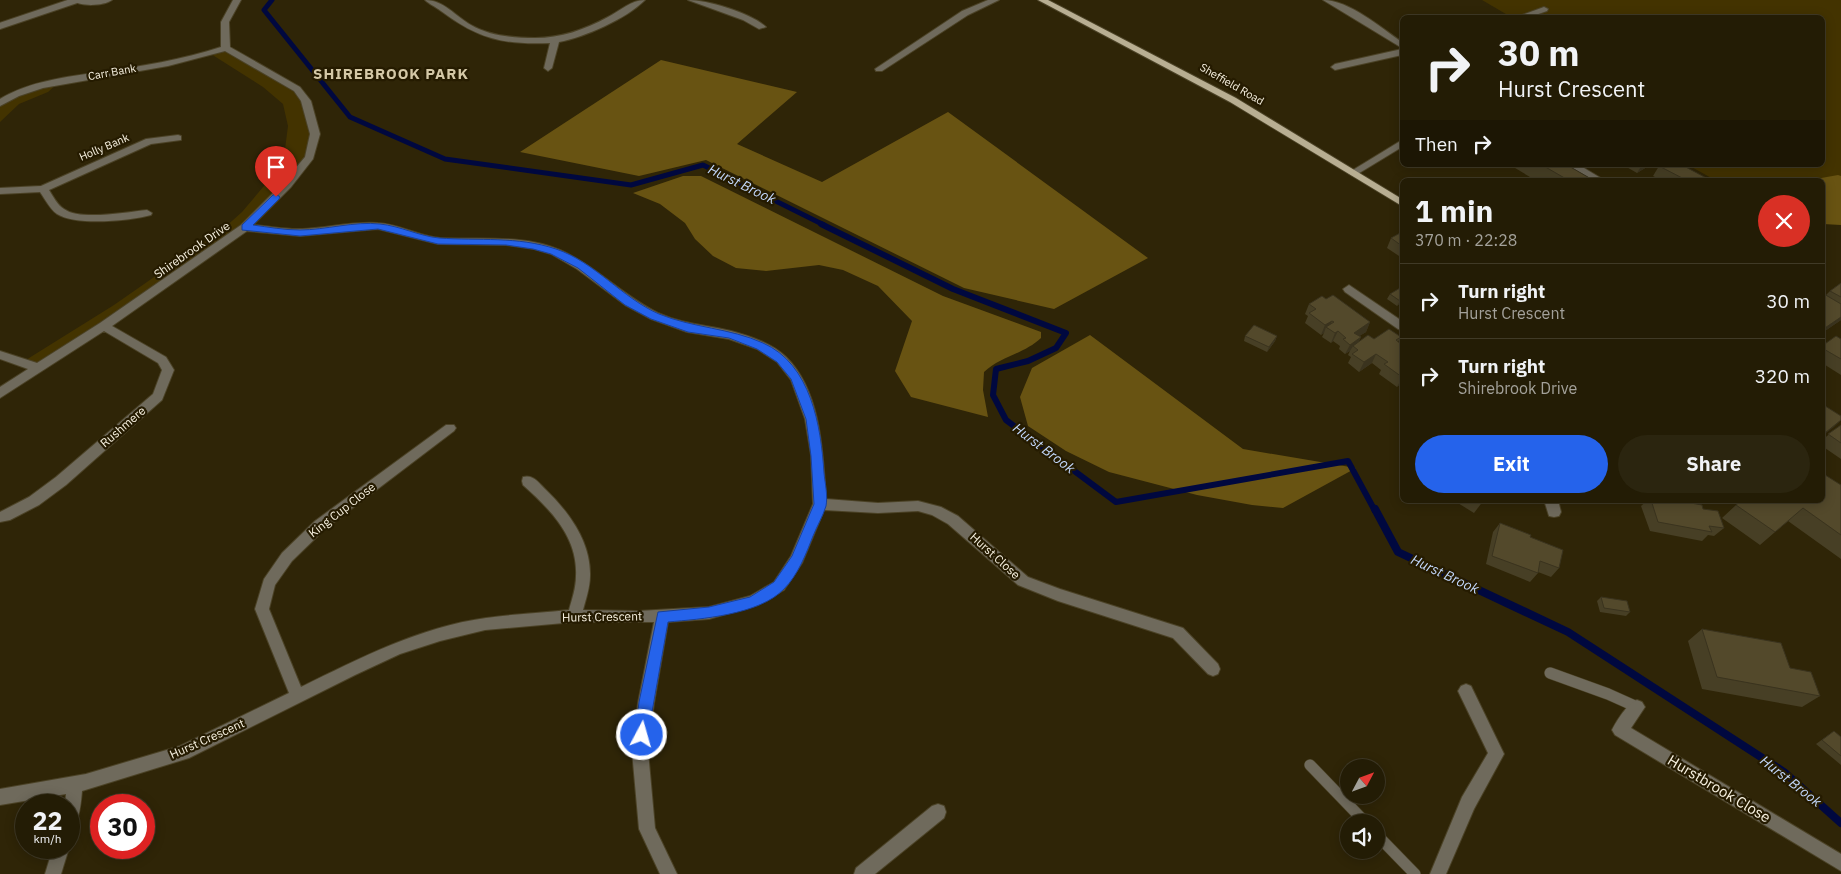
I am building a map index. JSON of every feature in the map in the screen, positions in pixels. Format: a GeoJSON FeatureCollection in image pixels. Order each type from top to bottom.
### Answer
{"type":"FeatureCollection","features":[{"type":"Feature","properties":{"kind":"main road","name":"Sheffield Road"},"geometry":{"type":"LineString","coordinates":[[1042,0],[1211,87],[1400,202]]}},
{"type":"Feature","properties":{"kind":"street"},"geometry":{"type":"LineString","coordinates":[[77,0],[81,2],[108,0]]}},
{"type":"Feature","properties":{"kind":"street"},"geometry":{"type":"LineString","coordinates":[[226,48],[222,31],[224,20],[237,0]]}},
{"type":"Feature","properties":{"kind":"street"},"geometry":{"type":"LineString","coordinates":[[430,0],[473,30],[503,38],[555,40],[582,32],[611,19],[641,0]]}},
{"type":"Feature","properties":{"kind":"street"},"geometry":{"type":"LineString","coordinates":[[692,0],[746,18],[762,27]]}},
{"type":"Feature","properties":{"kind":"street"},"geometry":{"type":"LineString","coordinates":[[879,69],[965,13],[995,0]]}},
{"type":"Feature","properties":{"kind":"street"},"geometry":{"type":"LineString","coordinates":[[1327,0],[1335,2],[1400,45]]}},
{"type":"Feature","properties":{"kind":"street"},"geometry":{"type":"LineString","coordinates":[[1527,15],[1544,9]]}},
{"type":"Feature","properties":{"kind":"street"},"geometry":{"type":"LineString","coordinates":[[548,68],[555,40]]}},
{"type":"Feature","properties":{"kind":"street","name":"Carr Bank"},"geometry":{"type":"LineString","coordinates":[[0,103],[10,96],[40,86],[172,62],[211,54],[226,48]]}},
{"type":"Feature","properties":{"kind":"street","name":"Shirebrook Drive"},"geometry":{"type":"LineString","coordinates":[[0,393],[104,326],[245,228],[288,185],[310,156],[315,134],[306,101],[297,89],[226,48]]}},
{"type":"Feature","properties":{"kind":"street"},"geometry":{"type":"LineString","coordinates":[[1335,67],[1400,52]]}},
{"type":"Feature","properties":{"kind":"street","name":"Holly Bank"},"geometry":{"type":"LineString","coordinates":[[0,191],[43,188],[149,141],[178,138]]}},
{"type":"Feature","properties":{"kind":"street"},"geometry":{"type":"LineString","coordinates":[[1353,172],[1400,144]]}},
{"type":"Feature","properties":{"kind":"street"},"geometry":{"type":"LineString","coordinates":[[1576,167],[1595,178]]}},
{"type":"Feature","properties":{"kind":"street"},"geometry":{"type":"LineString","coordinates":[[43,188],[60,212],[78,216],[110,218],[147,212]]}},
{"type":"Feature","properties":{"kind":"street","name":"Hurst Crescent"},"geometry":{"type":"LineString","coordinates":[[0,797],[74,784],[183,753],[297,695],[396,649],[440,634],[485,624],[575,616],[662,616],[718,611],[753,601],[778,586],[798,559],[820,504],[817,456],[812,419],[796,378],[781,359],[761,346],[730,335],[688,328],[655,316],[629,302],[581,266],[555,252],[534,246],[506,242],[438,241],[378,226],[300,233],[245,228]]}},
{"type":"Feature","properties":{"kind":"street"},"geometry":{"type":"LineString","coordinates":[[1349,289],[1400,325]]}},
{"type":"Feature","properties":{"kind":"street","name":"Rushmere"},"geometry":{"type":"LineString","coordinates":[[0,517],[34,501],[61,481],[158,397],[168,370],[162,360],[104,326]]}},
{"type":"Feature","properties":{"kind":"street"},"geometry":{"type":"LineString","coordinates":[[0,355],[38,368]]}},
{"type":"Feature","properties":{"kind":"street","name":"King Cup Close"},"geometry":{"type":"LineString","coordinates":[[297,695],[262,608],[269,583],[287,557],[320,525],[450,428]]}},
{"type":"Feature","properties":{"kind":"street"},"geometry":{"type":"LineString","coordinates":[[528,482],[559,510],[576,538],[584,572],[575,616]]}},
{"type":"Feature","properties":{"kind":"street","name":"Hurst Close"},"geometry":{"type":"LineString","coordinates":[[820,504],[878,508],[918,506],[936,512],[953,520],[1023,582],[1178,633],[1213,669]]}},
{"type":"Feature","properties":{"kind":"street"},"geometry":{"type":"LineString","coordinates":[[662,616],[646,702],[640,751],[647,829],[669,874]]}},
{"type":"Feature","properties":{"kind":"street"},"geometry":{"type":"LineString","coordinates":[[1438,874],[1468,803],[1496,754],[1466,691]]}},
{"type":"Feature","properties":{"kind":"street","name":"Hurstbrook Close"},"geometry":{"type":"LineString","coordinates":[[1638,707],[1620,730],[1841,862]]}},
{"type":"Feature","properties":{"kind":"street"},"geometry":{"type":"LineString","coordinates":[[74,784],[74,794]]}},
{"type":"Feature","properties":{"kind":"street"},"geometry":{"type":"LineString","coordinates":[[862,874],[938,812]]}},
{"type":"Feature","properties":{"kind":"street"},"geometry":{"type":"LineString","coordinates":[[53,874],[58,859]]}},
{"type":"Feature","properties":{"kind":"lane"},"geometry":{"type":"LineString","coordinates":[[0,26],[77,0]]}},
{"type":"Feature","properties":{"kind":"lane"},"geometry":{"type":"LineString","coordinates":[[1550,673],[1638,707]]}},
{"type":"Feature","properties":{"kind":"lane"},"geometry":{"type":"LineString","coordinates":[[1310,765],[1357,814]]}},
{"type":"Feature","properties":{"kind":"lane"},"geometry":{"type":"LineString","coordinates":[[1385,843],[1415,874]]}},
{"type":"Feature","properties":{"kind":"shaded area"},"geometry":{"type":"Polygon","coordinates":[[[1482,0],[1841,0],[1841,176],[1825,178],[1711,178],[1692,167],[1825,167],[1825,15],[1508,15],[1482,0]]]}},
{"type":"Feature","properties":{"kind":"shaded area"},"geometry":{"type":"Polygon","coordinates":[[[226,48],[297,89],[315,134],[310,157],[264,209],[38,368],[21,363],[114,305],[223,229],[242,212],[274,174],[285,149],[288,126],[283,104],[263,87],[211,54],[226,48]]]}},
{"type":"Feature","properties":{"kind":"shaded area"},"geometry":{"type":"Polygon","coordinates":[[[661,60],[797,92],[737,144],[822,182],[948,112],[1148,258],[1054,309],[964,288],[706,160],[639,176],[520,152],[661,60]]]}},
{"type":"Feature","properties":{"kind":"shaded area"},"geometry":{"type":"Polygon","coordinates":[[[59,82],[48,92],[19,104],[0,122],[0,103],[10,96],[59,82]]]}},
{"type":"Feature","properties":{"kind":"shaded area"},"geometry":{"type":"Polygon","coordinates":[[[683,176],[701,176],[943,296],[1041,332],[1041,338],[984,372],[983,390],[988,417],[911,397],[895,371],[912,321],[878,286],[843,270],[819,265],[766,271],[736,268],[713,256],[695,239],[685,223],[660,204],[633,193],[683,176]]]}},
{"type":"Feature","properties":{"kind":"shaded area"},"geometry":{"type":"Polygon","coordinates":[[[1841,176],[1841,225],[1825,224],[1825,178],[1821,178],[1841,176]]]}},
{"type":"Feature","properties":{"kind":"shaded area"},"geometry":{"type":"Polygon","coordinates":[[[1090,335],[1243,449],[1356,468],[1283,508],[1252,505],[1197,495],[1109,472],[1066,451],[1028,426],[1020,397],[1032,368],[1090,335]]]}},
{"type":"Feature","properties":{"kind":"building"},"geometry":{"type":"Polygon","coordinates":[[[1545,167],[1570,167],[1590,178],[1565,178],[1545,167]]]}},
{"type":"Feature","properties":{"kind":"building"},"geometry":{"type":"Polygon","coordinates":[[[1661,167],[1686,167],[1706,178],[1682,178],[1661,167]]]}},
{"type":"Feature","properties":{"kind":"building"},"geometry":{"type":"Polygon","coordinates":[[[1400,233],[1400,245],[1391,238],[1400,233]]]}},
{"type":"Feature","properties":{"kind":"building"},"geometry":{"type":"Polygon","coordinates":[[[1841,283],[1841,297],[1830,291],[1841,283]]]}},
{"type":"Feature","properties":{"kind":"building"},"geometry":{"type":"Polygon","coordinates":[[[1400,288],[1400,301],[1390,294],[1400,288]]]}},
{"type":"Feature","properties":{"kind":"building"},"geometry":{"type":"Polygon","coordinates":[[[1333,295],[1370,322],[1354,333],[1361,337],[1350,345],[1343,339],[1346,338],[1338,331],[1335,333],[1326,327],[1334,322],[1332,321],[1325,325],[1309,313],[1316,309],[1309,304],[1322,296],[1326,299],[1333,295]]]}},
{"type":"Feature","properties":{"kind":"building"},"geometry":{"type":"Polygon","coordinates":[[[1825,295],[1841,304],[1841,317],[1825,328],[1825,295]]]}},
{"type":"Feature","properties":{"kind":"building"},"geometry":{"type":"Polygon","coordinates":[[[1254,325],[1277,336],[1269,347],[1245,336],[1254,325]]]}},
{"type":"Feature","properties":{"kind":"building"},"geometry":{"type":"Polygon","coordinates":[[[1389,329],[1400,336],[1396,340],[1400,343],[1400,376],[1384,364],[1388,362],[1376,354],[1364,362],[1352,354],[1358,350],[1353,346],[1368,335],[1374,339],[1389,329]]]}},
{"type":"Feature","properties":{"kind":"building"},"geometry":{"type":"Polygon","coordinates":[[[1836,336],[1841,339],[1841,359],[1825,350],[1825,344],[1836,336]]]}},
{"type":"Feature","properties":{"kind":"building"},"geometry":{"type":"Polygon","coordinates":[[[1825,406],[1841,416],[1841,420],[1825,433],[1825,406]]]}},
{"type":"Feature","properties":{"kind":"building"},"geometry":{"type":"Polygon","coordinates":[[[1841,425],[1841,443],[1828,434],[1841,425]]]}},
{"type":"Feature","properties":{"kind":"building"},"geometry":{"type":"Polygon","coordinates":[[[1825,475],[1841,485],[1841,535],[1803,508],[1775,532],[1736,505],[1738,503],[1825,503],[1825,475]]]}},
{"type":"Feature","properties":{"kind":"building"},"geometry":{"type":"Polygon","coordinates":[[[1652,503],[1691,503],[1702,505],[1703,509],[1718,511],[1724,528],[1709,526],[1712,532],[1658,522],[1652,503]]]}},
{"type":"Feature","properties":{"kind":"building"},"geometry":{"type":"Polygon","coordinates":[[[1500,523],[1563,550],[1559,568],[1540,561],[1538,573],[1492,556],[1500,523]]]}},
{"type":"Feature","properties":{"kind":"building"},"geometry":{"type":"Polygon","coordinates":[[[1601,597],[1627,601],[1630,612],[1604,608],[1601,597]]]}},
{"type":"Feature","properties":{"kind":"building"},"geometry":{"type":"Polygon","coordinates":[[[1702,629],[1781,643],[1790,668],[1811,672],[1820,696],[1717,677],[1702,629]]]}},
{"type":"Feature","properties":{"kind":"building"},"geometry":{"type":"Polygon","coordinates":[[[1834,731],[1841,737],[1841,756],[1822,740],[1834,731]]]}},
{"type":"Feature","properties":{"kind":"waterway","name":"Hurst Brook"},"geometry":{"type":"LineString","coordinates":[[272,0],[264,10],[350,117],[445,159],[631,185],[703,165],[824,225]]}},
{"type":"Feature","properties":{"kind":"waterway","name":"Hurst Brook"},"geometry":{"type":"LineString","coordinates":[[821,224],[953,289],[1066,333],[1056,348],[1028,361],[996,369],[993,395],[1006,420],[1116,502],[1348,461],[1375,511]]}},
{"type":"Feature","properties":{"kind":"waterway","name":"Hurst Brook"},"geometry":{"type":"LineString","coordinates":[[1375,509],[1398,552],[1568,632],[1784,772],[1841,823]]}},
{"type":"Feature","properties":{"kind":"district","name":"SHIREBROOK PARK"},"geometry":{"type":"Point","coordinates":[391,74]}},
{"type":"Feature","properties":{"kind":"route"},"geometry":{"type":"LineString","coordinates":[[276,197],[245,228],[300,233],[378,226],[438,241],[506,242],[534,246],[555,252],[581,266],[629,302],[655,316],[688,328],[730,335],[761,346],[781,359],[796,378],[812,419],[817,456],[820,504],[798,559],[778,586],[753,601],[709,613],[662,616],[646,702],[642,735]]}}]}
